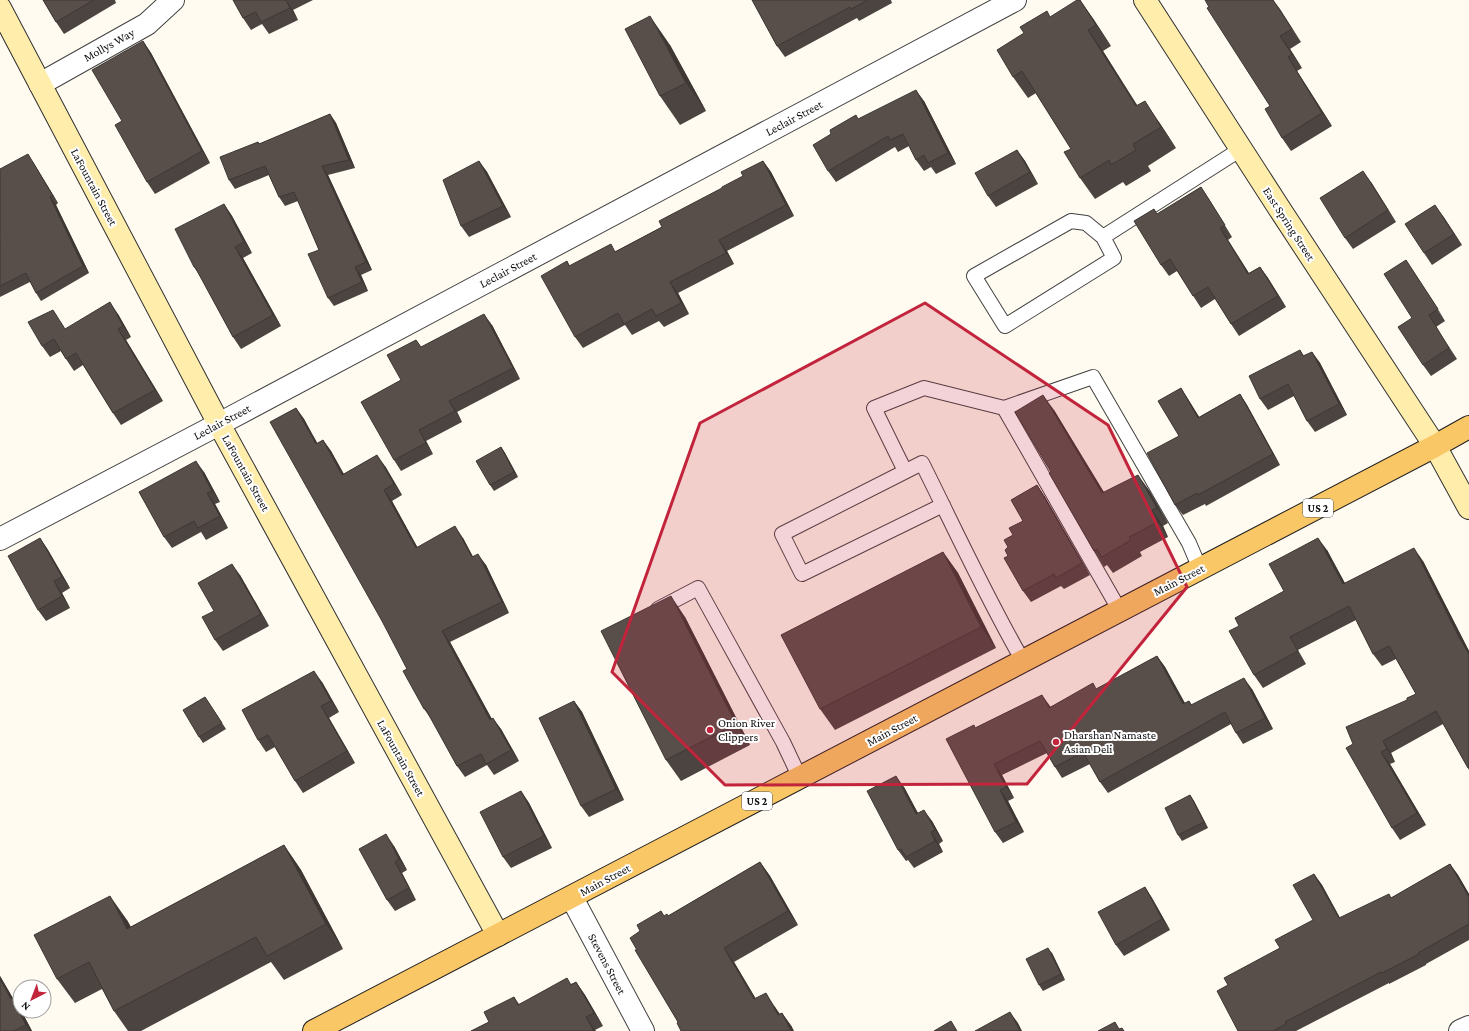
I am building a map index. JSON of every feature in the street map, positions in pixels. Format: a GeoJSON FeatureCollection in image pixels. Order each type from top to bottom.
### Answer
{"type":"FeatureCollection","features":[{"type":"Feature","properties":{"kind":"main road","name":"Main Street"},"geometry":{"type":"LineString","coordinates":[[314,1031],[572,898],[1469,427]]}},
{"type":"Feature","properties":{"kind":"street","name":"Mollys Way"},"geometry":{"type":"LineString","coordinates":[[40,84],[147,24],[173,0]]}},
{"type":"Feature","properties":{"kind":"street","name":"Leclair Street"},"geometry":{"type":"LineString","coordinates":[[0,539],[1015,0]]}},
{"type":"Feature","properties":{"kind":"street","name":"East Spring Street"},"geometry":{"type":"LineString","coordinates":[[1145,0],[1435,446],[1469,508]]}},
{"type":"Feature","properties":{"kind":"street","name":"LaFountain Street"},"geometry":{"type":"LineString","coordinates":[[0,8],[219,424],[498,935]]}},
{"type":"Feature","properties":{"kind":"street","name":"Stevens Street"},"geometry":{"type":"LineString","coordinates":[[572,898],[643,1031]]}},
{"type":"Feature","properties":{"kind":"street"},"geometry":{"type":"LineString","coordinates":[[1460,1031],[1469,1027]]}},
{"type":"Feature","properties":{"kind":"lane"},"geometry":{"type":"LineString","coordinates":[[1103,236],[1241,149]]}},
{"type":"Feature","properties":{"kind":"lane"},"geometry":{"type":"LineString","coordinates":[[1071,221],[1086,223],[1103,236],[1114,258],[1005,326],[974,276],[1071,221]]}},
{"type":"Feature","properties":{"kind":"lane"},"geometry":{"type":"LineString","coordinates":[[905,471],[874,408],[924,388],[1004,408],[1093,377],[1189,543],[1200,569]]}},
{"type":"Feature","properties":{"kind":"lane"},"geometry":{"type":"LineString","coordinates":[[1004,408],[1120,611]]}},
{"type":"Feature","properties":{"kind":"lane"},"geometry":{"type":"LineString","coordinates":[[943,505],[802,574],[782,534],[922,463],[1023,661]]}},
{"type":"Feature","properties":{"kind":"lane"},"geometry":{"type":"LineString","coordinates":[[644,616],[698,588],[783,742],[800,778]]}},
{"type":"Feature","properties":{"kind":"highlighted area"},"geometry":{"type":"Polygon","coordinates":[[[925,303],[1108,425],[1187,587],[1027,784],[725,785],[612,672],[700,423],[925,303]]]}},
{"type":"Feature","properties":{"kind":"building"},"geometry":{"type":"Polygon","coordinates":[[[43,0],[94,0],[56,22],[43,0]]]}},
{"type":"Feature","properties":{"kind":"building"},"geometry":{"type":"Polygon","coordinates":[[[233,0],[286,0],[290,8],[261,22],[256,12],[243,18],[233,0]]]}},
{"type":"Feature","properties":{"kind":"building"},"geometry":{"type":"Polygon","coordinates":[[[752,0],[868,0],[851,9],[850,7],[777,46],[752,0]]]}},
{"type":"Feature","properties":{"kind":"building"},"geometry":{"type":"Polygon","coordinates":[[[1077,0],[1080,0],[1096,25],[1088,30],[1136,106],[1145,101],[1161,127],[1133,144],[1136,150],[1111,165],[1109,160],[1080,178],[1064,152],[1071,149],[1022,71],[1013,77],[997,50],[1024,33],[1020,27],[1047,11],[1050,17],[1077,0]]]}},
{"type":"Feature","properties":{"kind":"building"},"geometry":{"type":"Polygon","coordinates":[[[1205,0],[1273,0],[1292,29],[1280,36],[1292,54],[1288,57],[1322,113],[1282,138],[1265,109],[1270,106],[1207,8],[1209,7],[1205,0]]]}},
{"type":"Feature","properties":{"kind":"building"},"geometry":{"type":"Polygon","coordinates":[[[650,16],[686,83],[660,96],[625,29],[650,16]]]}},
{"type":"Feature","properties":{"kind":"building"},"geometry":{"type":"Polygon","coordinates":[[[143,41],[202,151],[147,182],[115,125],[122,121],[92,70],[143,41]]]}},
{"type":"Feature","properties":{"kind":"building"},"geometry":{"type":"Polygon","coordinates":[[[916,90],[948,153],[928,163],[924,155],[916,160],[903,134],[890,140],[888,136],[828,171],[813,145],[831,134],[830,130],[856,115],[858,119],[916,90]]]}},
{"type":"Feature","properties":{"kind":"building"},"geometry":{"type":"Polygon","coordinates":[[[330,114],[349,160],[322,166],[366,262],[355,267],[362,282],[328,298],[308,254],[319,250],[294,192],[279,197],[265,166],[229,180],[220,157],[258,142],[259,144],[330,114]]]}},
{"type":"Feature","properties":{"kind":"building"},"geometry":{"type":"Polygon","coordinates":[[[1017,150],[1030,172],[988,196],[975,173],[1017,150]]]}},
{"type":"Feature","properties":{"kind":"building"},"geometry":{"type":"Polygon","coordinates":[[[28,154],[53,196],[50,197],[83,266],[36,293],[26,273],[0,286],[0,169],[28,154]]]}},
{"type":"Feature","properties":{"kind":"building"},"geometry":{"type":"Polygon","coordinates":[[[479,161],[503,206],[461,226],[443,180],[479,161]]]}},
{"type":"Feature","properties":{"kind":"building"},"geometry":{"type":"Polygon","coordinates":[[[763,161],[786,205],[719,240],[726,253],[670,282],[681,303],[656,316],[652,309],[624,324],[618,313],[575,337],[541,276],[567,261],[569,266],[611,244],[615,252],[662,227],[659,221],[743,176],[741,172],[763,161]]]}},
{"type":"Feature","properties":{"kind":"building"},"geometry":{"type":"Polygon","coordinates":[[[1363,171],[1388,210],[1345,238],[1320,198],[1363,171]]]}},
{"type":"Feature","properties":{"kind":"building"},"geometry":{"type":"Polygon","coordinates":[[[1201,187],[1225,225],[1220,228],[1248,274],[1260,267],[1278,296],[1231,324],[1208,287],[1193,296],[1170,259],[1161,265],[1134,221],[1154,209],[1157,214],[1201,187]]]}},
{"type":"Feature","properties":{"kind":"building"},"geometry":{"type":"Polygon","coordinates":[[[224,204],[244,242],[235,247],[273,315],[233,337],[194,267],[175,229],[224,204]]]}},
{"type":"Feature","properties":{"kind":"building"},"geometry":{"type":"Polygon","coordinates":[[[1435,205],[1454,234],[1424,253],[1405,224],[1435,205]]]}},
{"type":"Feature","properties":{"kind":"building"},"geometry":{"type":"Polygon","coordinates":[[[1406,260],[1438,309],[1429,315],[1449,348],[1423,365],[1398,327],[1412,318],[1384,274],[1406,260]]]}},
{"type":"Feature","properties":{"kind":"building"},"geometry":{"type":"Polygon","coordinates":[[[110,302],[123,326],[118,329],[155,390],[113,413],[76,353],[66,359],[54,339],[42,346],[28,322],[53,310],[65,329],[110,302]]]}},
{"type":"Feature","properties":{"kind":"building"},"geometry":{"type":"Polygon","coordinates":[[[484,314],[513,368],[449,401],[455,411],[419,430],[426,443],[394,460],[361,402],[401,380],[387,355],[416,340],[421,347],[484,314]]]}},
{"type":"Feature","properties":{"kind":"building"},"geometry":{"type":"Polygon","coordinates":[[[1300,350],[1303,356],[1312,352],[1339,404],[1307,421],[1288,384],[1260,399],[1249,376],[1300,350]]]}},
{"type":"Feature","properties":{"kind":"building"},"geometry":{"type":"Polygon","coordinates":[[[1181,388],[1198,418],[1240,394],[1273,454],[1198,495],[1197,493],[1175,505],[1147,453],[1179,436],[1158,401],[1181,388]]]}},
{"type":"Feature","properties":{"kind":"building"},"geometry":{"type":"Polygon","coordinates":[[[1043,395],[1102,493],[1138,475],[1157,508],[1152,510],[1158,522],[1129,537],[1131,540],[1102,557],[1097,549],[1094,551],[1049,473],[1051,472],[1015,412],[1043,395]]]}},
{"type":"Feature","properties":{"kind":"building"},"geometry":{"type":"Polygon","coordinates":[[[296,408],[316,444],[323,440],[342,475],[377,455],[394,484],[384,490],[416,548],[455,526],[472,557],[478,554],[502,602],[442,631],[490,720],[493,718],[511,750],[486,764],[481,754],[457,766],[403,671],[407,669],[382,621],[270,422],[296,408]]]}},
{"type":"Feature","properties":{"kind":"building"},"geometry":{"type":"Polygon","coordinates":[[[501,447],[514,472],[490,485],[476,461],[501,447]]]}},
{"type":"Feature","properties":{"kind":"building"},"geometry":{"type":"Polygon","coordinates":[[[196,461],[212,491],[207,493],[220,516],[198,528],[194,521],[164,537],[139,492],[196,461]]]}},
{"type":"Feature","properties":{"kind":"building"},"geometry":{"type":"Polygon","coordinates":[[[1037,485],[1082,563],[1056,578],[1054,574],[1023,591],[1004,558],[1008,556],[1005,550],[1008,547],[1004,540],[1013,535],[1009,528],[1023,521],[1011,500],[1037,485]]]}},
{"type":"Feature","properties":{"kind":"building"},"geometry":{"type":"Polygon","coordinates":[[[40,538],[62,577],[54,581],[62,596],[38,610],[8,556],[40,538]]]}},
{"type":"Feature","properties":{"kind":"building"},"geometry":{"type":"Polygon","coordinates":[[[1318,538],[1343,584],[1414,548],[1469,654],[1469,768],[1436,711],[1383,741],[1387,749],[1381,752],[1417,813],[1392,828],[1346,748],[1353,744],[1346,727],[1407,700],[1407,698],[1416,694],[1389,646],[1373,654],[1349,606],[1290,637],[1298,651],[1254,675],[1229,631],[1239,626],[1235,618],[1284,591],[1269,564],[1318,538]]]}},
{"type":"Feature","properties":{"kind":"building"},"geometry":{"type":"Polygon","coordinates":[[[943,552],[981,627],[820,709],[781,635],[943,552]]]}},
{"type":"Feature","properties":{"kind":"building"},"geometry":{"type":"Polygon","coordinates":[[[232,564],[261,614],[215,640],[202,617],[214,611],[198,583],[232,564]]]}},
{"type":"Feature","properties":{"kind":"building"},"geometry":{"type":"Polygon","coordinates":[[[671,596],[736,724],[666,760],[601,631],[671,596]]]}},
{"type":"Feature","properties":{"kind":"building"},"geometry":{"type":"Polygon","coordinates":[[[1157,656],[1183,704],[1189,701],[1191,705],[1244,678],[1265,718],[1236,733],[1225,712],[1100,782],[1083,752],[1055,767],[1040,741],[994,764],[1006,787],[1000,790],[1016,822],[995,832],[946,739],[974,725],[975,728],[1042,695],[1049,708],[1093,683],[1096,689],[1157,656]]]}},
{"type":"Feature","properties":{"kind":"building"},"geometry":{"type":"Polygon","coordinates":[[[314,671],[331,701],[321,706],[347,751],[295,781],[268,735],[258,740],[242,710],[314,671]]]}},
{"type":"Feature","properties":{"kind":"building"},"geometry":{"type":"Polygon","coordinates":[[[205,697],[222,723],[199,737],[183,710],[205,697]]]}},
{"type":"Feature","properties":{"kind":"building"},"geometry":{"type":"Polygon","coordinates":[[[574,701],[616,789],[581,806],[539,718],[574,701]]]}},
{"type":"Feature","properties":{"kind":"building"},"geometry":{"type":"Polygon","coordinates":[[[896,776],[916,814],[924,810],[935,830],[931,832],[935,841],[906,857],[901,849],[898,850],[867,791],[896,776]]]}},
{"type":"Feature","properties":{"kind":"building"},"geometry":{"type":"Polygon","coordinates":[[[521,791],[544,836],[503,857],[480,812],[521,791]]]}},
{"type":"Feature","properties":{"kind":"building"},"geometry":{"type":"Polygon","coordinates":[[[1190,795],[1204,822],[1178,835],[1165,808],[1190,795]]]}},
{"type":"Feature","properties":{"kind":"building"},"geometry":{"type":"Polygon","coordinates":[[[386,834],[399,859],[395,862],[409,888],[387,900],[359,849],[386,834]]]}},
{"type":"Feature","properties":{"kind":"building"},"geometry":{"type":"Polygon","coordinates":[[[284,845],[326,924],[267,956],[256,937],[114,1011],[89,962],[57,979],[34,935],[110,896],[127,929],[284,845]]]}},
{"type":"Feature","properties":{"kind":"building"},"geometry":{"type":"Polygon","coordinates":[[[760,862],[788,911],[724,948],[754,999],[766,993],[778,1015],[782,1013],[791,1031],[681,1031],[677,1023],[678,1022],[635,950],[637,950],[630,938],[640,931],[637,925],[661,911],[664,916],[667,914],[668,916],[760,862]]]}},
{"type":"Feature","properties":{"kind":"building"},"geometry":{"type":"Polygon","coordinates":[[[1450,864],[1469,897],[1469,924],[1418,953],[1419,954],[1285,1022],[1286,1024],[1273,1031],[1238,1031],[1217,991],[1228,985],[1224,978],[1280,948],[1275,940],[1313,920],[1293,885],[1314,874],[1339,918],[1389,894],[1391,898],[1450,864]]]}},
{"type":"Feature","properties":{"kind":"building"},"geometry":{"type":"Polygon","coordinates":[[[1145,887],[1162,919],[1116,945],[1098,912],[1145,887]]]}},
{"type":"Feature","properties":{"kind":"building"},"geometry":{"type":"Polygon","coordinates":[[[1048,948],[1061,974],[1039,985],[1026,959],[1048,948]]]}},
{"type":"Feature","properties":{"kind":"building"},"geometry":{"type":"Polygon","coordinates":[[[567,978],[571,985],[576,982],[594,1013],[586,1017],[594,1031],[471,1031],[489,1022],[484,1012],[514,997],[518,1005],[567,978]]]}},
{"type":"Feature","properties":{"kind":"building"},"geometry":{"type":"Polygon","coordinates":[[[0,979],[11,999],[12,998],[12,1019],[23,1019],[26,1025],[14,1031],[0,1031],[0,979]]]}},
{"type":"Feature","properties":{"kind":"building"},"geometry":{"type":"Polygon","coordinates":[[[1010,1012],[1020,1031],[975,1031],[1010,1012]]]}},
{"type":"Feature","properties":{"kind":"building"},"geometry":{"type":"Polygon","coordinates":[[[951,1021],[957,1031],[934,1031],[951,1021]]]}},
{"type":"Feature","properties":{"kind":"building"},"geometry":{"type":"Polygon","coordinates":[[[1115,1022],[1119,1029],[1122,1028],[1124,1031],[1098,1031],[1115,1022]]]}},
{"type":"Feature","properties":{"kind":"place","name":"Onion River Clippers"},"geometry":{"type":"Point","coordinates":[710,730]}},
{"type":"Feature","properties":{"kind":"place","name":"Dharshan Namaste Asian Deli"},"geometry":{"type":"Point","coordinates":[1056,742]}}]}
